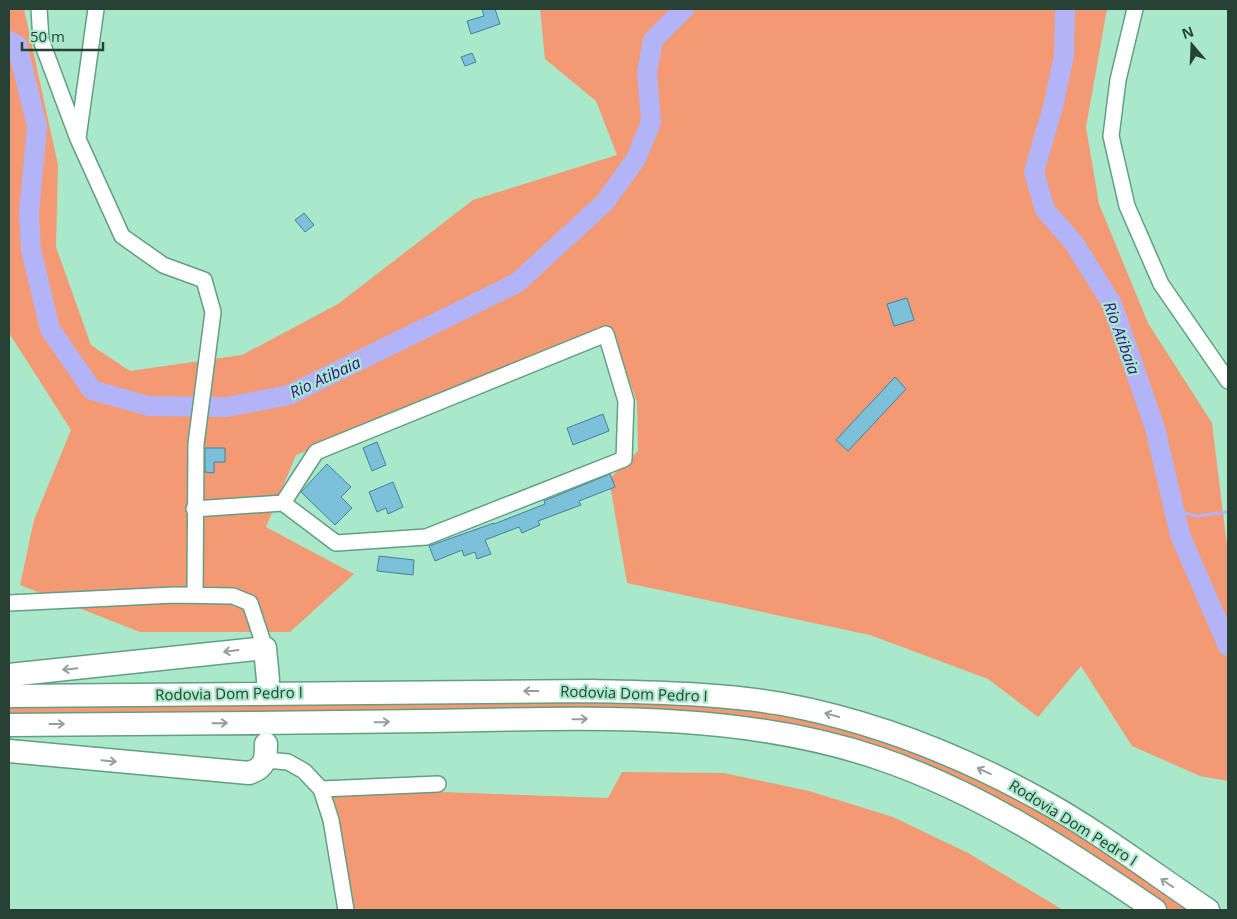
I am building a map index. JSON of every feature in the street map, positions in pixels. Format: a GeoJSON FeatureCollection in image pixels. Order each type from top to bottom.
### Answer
{"type":"FeatureCollection","features":[{"type":"Feature","properties":{"kind":"highway"},"geometry":{"type":"LineString","coordinates":[[9,675],[265,648],[268,680]]}},
{"type":"Feature","properties":{"kind":"highway","name":"Rodovia Dom Pedro I"},"geometry":{"type":"LineString","coordinates":[[9,696],[593,691],[681,693],[780,704],[876,727],[922,744],[1005,781],[1089,830],[1208,910]]}},
{"type":"Feature","properties":{"kind":"highway","name":"Rodovia Dom Pedro I"},"geometry":{"type":"LineString","coordinates":[[9,725],[627,719],[694,722],[790,735],[838,746],[910,769],[1004,813],[1073,855],[1154,910]]}},
{"type":"Feature","properties":{"kind":"highway"},"geometry":{"type":"LineString","coordinates":[[9,751],[249,773],[260,770],[266,752]]}},
{"type":"Feature","properties":{"kind":"street"},"geometry":{"type":"LineString","coordinates":[[38,9],[40,40],[78,139],[122,236],[163,265],[204,280],[213,312],[196,444],[194,509],[195,595]]}},
{"type":"Feature","properties":{"kind":"street"},"geometry":{"type":"LineString","coordinates":[[78,139],[96,9]]}},
{"type":"Feature","properties":{"kind":"street"},"geometry":{"type":"LineString","coordinates":[[1135,9],[1118,80],[1111,136],[1127,206],[1161,284],[1228,381]]}},
{"type":"Feature","properties":{"kind":"street"},"geometry":{"type":"LineString","coordinates":[[194,509],[283,503],[336,543],[426,537],[624,458],[626,401],[606,334],[316,452],[283,503]]}},
{"type":"Feature","properties":{"kind":"street"},"geometry":{"type":"LineString","coordinates":[[9,602],[195,595],[233,596],[250,604],[265,648]]}},
{"type":"Feature","properties":{"kind":"street"},"geometry":{"type":"LineString","coordinates":[[266,752],[304,771],[321,789],[331,820],[346,910]]}},
{"type":"Feature","properties":{"kind":"street"},"geometry":{"type":"LineString","coordinates":[[321,789],[438,784]]}},
{"type":"Feature","properties":{"kind":"shaded area"},"geometry":{"type":"Polygon","coordinates":[[[9,9],[24,9],[58,165],[56,247],[91,345],[130,371],[242,355],[338,304],[473,200],[617,155],[596,101],[545,59],[540,9],[1107,9],[1086,127],[1099,204],[1148,323],[1212,423],[1228,554],[1228,781],[1200,776],[1132,746],[1081,666],[1038,717],[988,679],[870,635],[627,583],[609,479],[638,451],[637,402],[610,327],[296,455],[266,527],[354,574],[290,632],[140,632],[20,585],[34,520],[71,430],[9,333],[9,9]]]}},
{"type":"Feature","properties":{"kind":"shaded area"},"geometry":{"type":"Polygon","coordinates":[[[717,701],[884,736],[1027,800],[1196,910],[1167,910],[1066,842],[800,730],[9,718],[9,702],[717,701]]]}},
{"type":"Feature","properties":{"kind":"shaded area"},"geometry":{"type":"Polygon","coordinates":[[[622,772],[724,773],[809,791],[893,817],[968,853],[1063,910],[350,910],[332,788],[608,798],[622,772]]]}},
{"type":"Feature","properties":{"kind":"building"},"geometry":{"type":"Polygon","coordinates":[[[482,9],[495,9],[500,24],[471,34],[467,21],[484,16],[482,9]]]}},
{"type":"Feature","properties":{"kind":"building"},"geometry":{"type":"Polygon","coordinates":[[[472,53],[476,62],[465,66],[461,57],[472,53]]]}},
{"type":"Feature","properties":{"kind":"building"},"geometry":{"type":"Polygon","coordinates":[[[304,213],[314,225],[305,232],[295,220],[304,213]]]}},
{"type":"Feature","properties":{"kind":"building"},"geometry":{"type":"Polygon","coordinates":[[[907,298],[914,320],[894,326],[887,304],[907,298]]]}},
{"type":"Feature","properties":{"kind":"building"},"geometry":{"type":"Polygon","coordinates":[[[895,377],[906,389],[848,451],[836,440],[895,377]]]}},
{"type":"Feature","properties":{"kind":"building"},"geometry":{"type":"Polygon","coordinates":[[[603,414],[609,431],[573,445],[567,428],[603,414]]]}},
{"type":"Feature","properties":{"kind":"building"},"geometry":{"type":"Polygon","coordinates":[[[377,442],[386,465],[372,471],[363,448],[377,442]]]}},
{"type":"Feature","properties":{"kind":"building"},"geometry":{"type":"Polygon","coordinates":[[[205,448],[225,448],[225,462],[214,462],[214,473],[205,472],[205,448]]]}},
{"type":"Feature","properties":{"kind":"building"},"geometry":{"type":"Polygon","coordinates":[[[327,464],[351,487],[341,497],[352,508],[335,525],[301,492],[327,464]]]}},
{"type":"Feature","properties":{"kind":"building"},"geometry":{"type":"Polygon","coordinates":[[[610,474],[615,487],[579,501],[581,505],[538,521],[540,525],[522,533],[519,527],[485,540],[491,554],[477,559],[475,552],[464,556],[462,550],[435,561],[429,546],[545,504],[544,501],[610,474]]]}},
{"type":"Feature","properties":{"kind":"building"},"geometry":{"type":"Polygon","coordinates":[[[393,482],[403,507],[388,514],[386,508],[377,512],[369,492],[393,482]]]}},
{"type":"Feature","properties":{"kind":"building"},"geometry":{"type":"Polygon","coordinates":[[[379,556],[414,560],[413,575],[377,571],[379,556]]]}},
{"type":"Feature","properties":{"kind":"waterway","name":"Rio Atibaia"},"geometry":{"type":"LineString","coordinates":[[9,41],[17,45],[37,126],[29,213],[31,250],[50,329],[92,390],[148,406],[227,407],[289,395],[517,283],[605,202],[636,159],[651,122],[647,72],[653,40],[684,9]]}},
{"type":"Feature","properties":{"kind":"waterway","name":"Rio Atibaia"},"geometry":{"type":"LineString","coordinates":[[1065,9],[1064,55],[1054,103],[1034,172],[1045,210],[1074,243],[1112,304],[1155,428],[1180,535],[1228,646]]}},
{"type":"Feature","properties":{"kind":"waterway"},"geometry":{"type":"LineString","coordinates":[[1174,511],[1197,516],[1227,512]]}}]}
